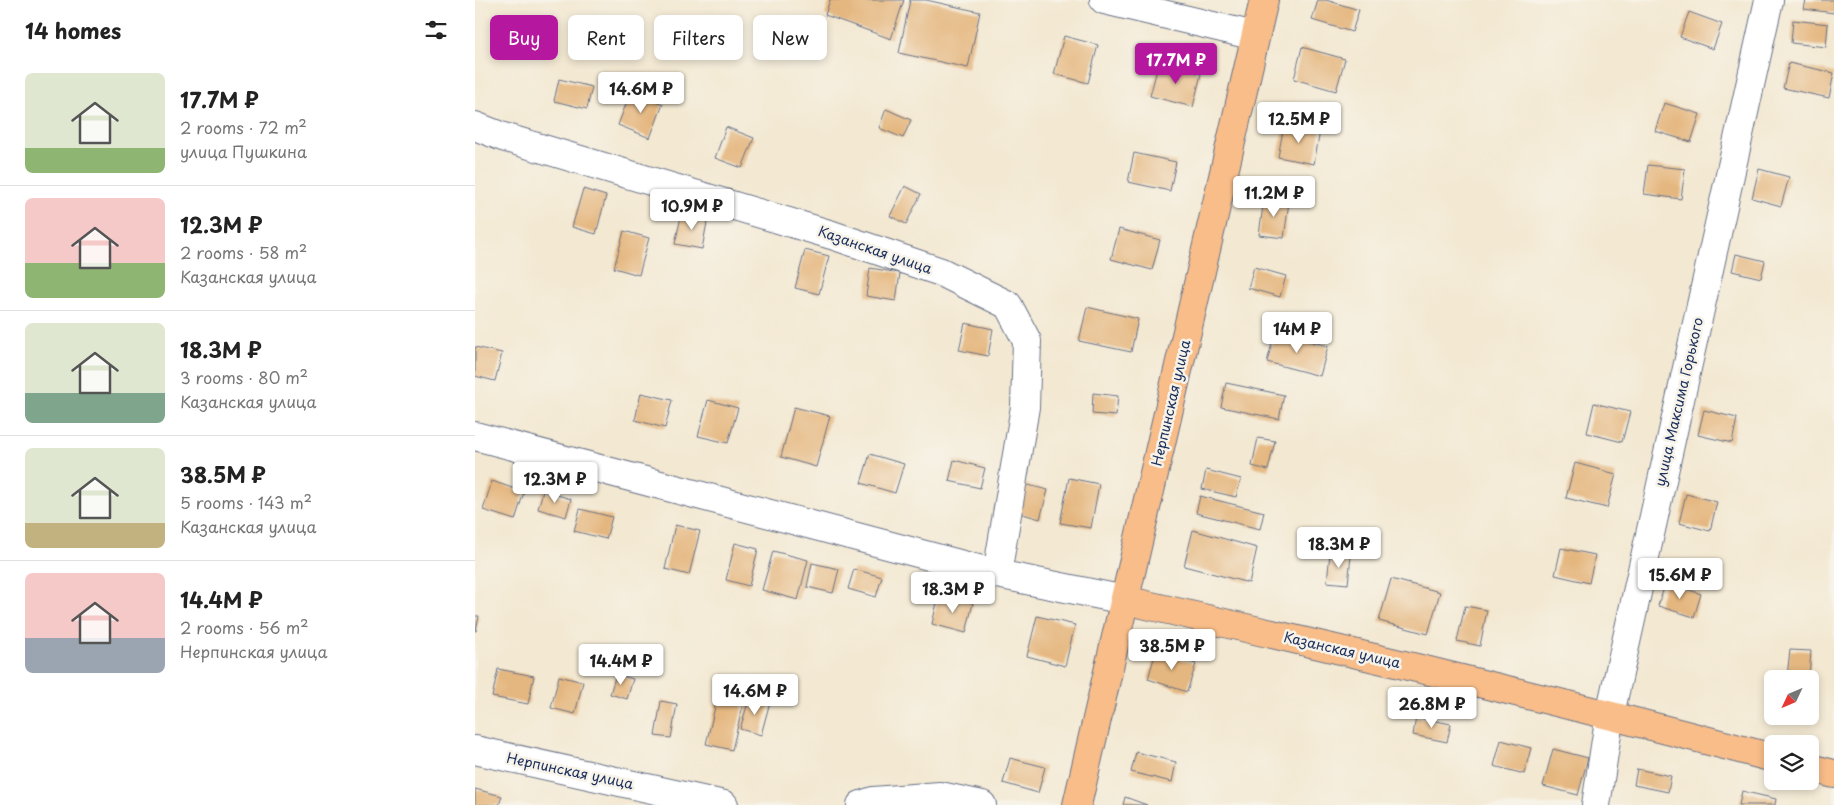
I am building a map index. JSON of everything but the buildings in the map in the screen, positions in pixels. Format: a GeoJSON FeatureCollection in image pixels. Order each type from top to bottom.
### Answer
{"type":"FeatureCollection","features":[{"type":"Feature","properties":{"kind":"main road","name":"Нерпинская улица"},"geometry":{"type":"LineString","coordinates":[[1077,805],[1264,0]]}},
{"type":"Feature","properties":{"kind":"main road","name":"Казанская улица"},"geometry":{"type":"LineString","coordinates":[[1125,600],[1430,670],[1610,714],[1764,756]]}},
{"type":"Feature","properties":{"kind":"main road"},"geometry":{"type":"LineString","coordinates":[[1819,770],[1834,774]]}},
{"type":"Feature","properties":{"kind":"street"},"geometry":{"type":"LineString","coordinates":[[1104,0],[1255,36]]}},
{"type":"Feature","properties":{"kind":"street","name":"улица Максима Горького"},"geometry":{"type":"LineString","coordinates":[[1596,805],[1610,714],[1769,0]]}},
{"type":"Feature","properties":{"kind":"street","name":"Казанская улица"},"geometry":{"type":"LineString","coordinates":[[475,126],[503,137],[832,235],[941,272],[1008,305],[1027,341],[1025,407],[997,574]]}},
{"type":"Feature","properties":{"kind":"street","name":"Казанская улица"},"geometry":{"type":"LineString","coordinates":[[475,436],[997,574],[1125,600]]}},
{"type":"Feature","properties":{"kind":"street","name":"Нерпинская улица"},"geometry":{"type":"LineString","coordinates":[[475,750],[724,805]]}},
{"type":"Feature","properties":{"kind":"street"},"geometry":{"type":"LineString","coordinates":[[861,805],[873,801],[940,796],[982,805]]}}]}
